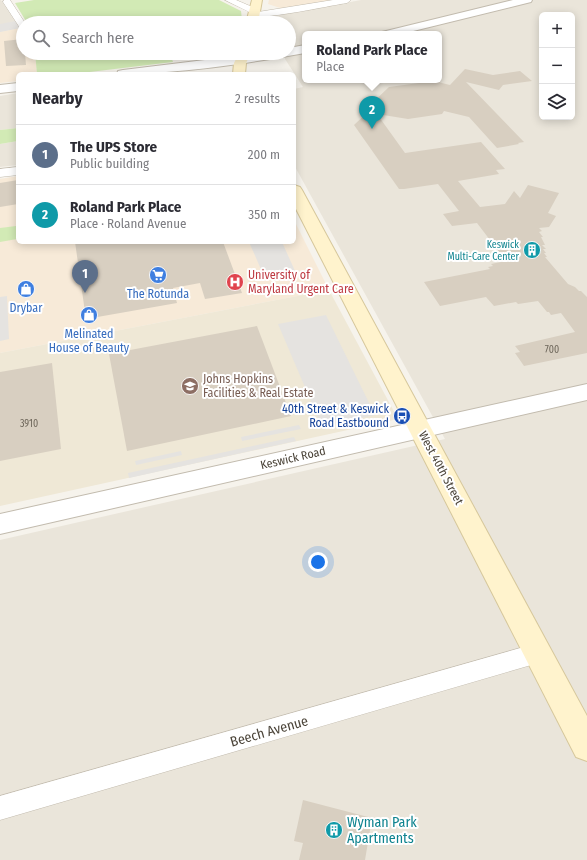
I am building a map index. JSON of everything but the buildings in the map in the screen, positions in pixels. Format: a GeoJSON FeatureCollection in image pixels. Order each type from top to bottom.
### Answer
{"type":"FeatureCollection","features":[{"type":"Feature","properties":{"kind":"main road"},"geometry":{"type":"LineString","coordinates":[[239,72],[242,60]]}},
{"type":"Feature","properties":{"kind":"main road","name":"West 40th Street"},"geometry":{"type":"LineString","coordinates":[[296,194],[587,746]]}},
{"type":"Feature","properties":{"kind":"street"},"geometry":{"type":"LineString","coordinates":[[4,2],[18,0]]}},
{"type":"Feature","properties":{"kind":"street"},"geometry":{"type":"LineString","coordinates":[[229,0],[254,12],[269,14],[347,0]]}},
{"type":"Feature","properties":{"kind":"street"},"geometry":{"type":"LineString","coordinates":[[400,31],[527,0]]}},
{"type":"Feature","properties":{"kind":"street"},"geometry":{"type":"LineString","coordinates":[[4,2],[16,17]]}},
{"type":"Feature","properties":{"kind":"street"},"geometry":{"type":"LineString","coordinates":[[136,72],[216,60]]}},
{"type":"Feature","properties":{"kind":"street"},"geometry":{"type":"LineString","coordinates":[[0,89],[16,87]]}},
{"type":"Feature","properties":{"kind":"street"},"geometry":{"type":"LineString","coordinates":[[0,173],[16,171]]}},
{"type":"Feature","properties":{"kind":"street","name":"Keswick Road"},"geometry":{"type":"LineString","coordinates":[[0,524],[587,392]]}},
{"type":"Feature","properties":{"kind":"street","name":"Beech Avenue"},"geometry":{"type":"LineString","coordinates":[[0,808],[538,653]]}},
{"type":"Feature","properties":{"kind":"shaded area"},"geometry":{"type":"Polygon","coordinates":[[[1,0],[16,22],[16,29],[0,32],[1,0]]]}},
{"type":"Feature","properties":{"kind":"shaded area"},"geometry":{"type":"Polygon","coordinates":[[[269,0],[333,0],[283,9],[268,4],[269,0]]]}},
{"type":"Feature","properties":{"kind":"shaded area"},"geometry":{"type":"Polygon","coordinates":[[[361,0],[587,0],[587,860],[0,860],[0,540],[445,439],[296,169],[296,89],[303,87],[296,76],[296,72],[293,72],[286,60],[296,60],[296,16],[276,16],[361,0]]]}},
{"type":"Feature","properties":{"kind":"shaded area"},"geometry":{"type":"Polygon","coordinates":[[[16,21],[16,29],[0,32],[0,24],[16,21]]]}},
{"type":"Feature","properties":{"kind":"shaded area"},"geometry":{"type":"Polygon","coordinates":[[[16,29],[16,60],[36,60],[37,72],[16,72],[16,81],[0,83],[0,32],[16,29]]]}},
{"type":"Feature","properties":{"kind":"shaded area"},"geometry":{"type":"Polygon","coordinates":[[[16,93],[16,128],[0,130],[0,96],[16,93]]]}},
{"type":"Feature","properties":{"kind":"shaded area"},"geometry":{"type":"Polygon","coordinates":[[[16,141],[16,165],[0,167],[0,144],[16,141]]]}},
{"type":"Feature","properties":{"kind":"shaded area","name":"The Rotunda"},"geometry":{"type":"Polygon","coordinates":[[[16,176],[16,244],[296,244],[296,224],[329,290],[0,353],[0,179],[16,176]]]}},
{"type":"Feature","properties":{"kind":"shaded area"},"geometry":{"type":"Polygon","coordinates":[[[250,244],[283,244],[295,271],[264,276],[250,244]]]}},
{"type":"Feature","properties":{"kind":"shaded area","name":"Johns Hopkins Facilities & Real Estate"},"geometry":{"type":"Polygon","coordinates":[[[329,290],[398,419],[0,506],[0,353],[329,290]]]}},
{"type":"Feature","properties":{"kind":"shaded area"},"geometry":{"type":"Polygon","coordinates":[[[7,296],[9,339],[0,341],[0,297],[7,296]]]}},
{"type":"Feature","properties":{"kind":"shaded area"},"geometry":{"type":"Polygon","coordinates":[[[326,315],[375,415],[322,427],[278,324],[326,315]]]}},
{"type":"Feature","properties":{"kind":"shaded area"},"geometry":{"type":"Polygon","coordinates":[[[299,425],[301,429],[242,441],[241,437],[299,425]]]}},
{"type":"Feature","properties":{"kind":"shaded area"},"geometry":{"type":"Polygon","coordinates":[[[294,437],[296,441],[129,478],[128,473],[294,437]]]}},
{"type":"Feature","properties":{"kind":"shaded area"},"geometry":{"type":"Polygon","coordinates":[[[181,451],[182,455],[136,465],[135,461],[181,451]]]}},
{"type":"Feature","properties":{"kind":"green space"},"geometry":{"type":"Polygon","coordinates":[[[34,0],[219,0],[241,11],[242,16],[23,16],[15,3],[34,0]]]}},
{"type":"Feature","properties":{"kind":"green space"},"geometry":{"type":"Polygon","coordinates":[[[36,60],[172,60],[173,62],[90,72],[37,72],[36,60]]]}},
{"type":"Feature","properties":{"kind":"green space"},"geometry":{"type":"Polygon","coordinates":[[[16,128],[16,141],[0,144],[0,130],[16,128]]]}},
{"type":"Feature","properties":{"kind":"green space"},"geometry":{"type":"Polygon","coordinates":[[[16,226],[16,239],[0,242],[0,228],[16,226]]]}},
{"type":"Feature","properties":{"kind":"place","name":"Roland Park Place"},"geometry":{"type":"Point","coordinates":[372,129]}},
{"type":"Feature","properties":{"kind":"place","name":"Keswick Multi-Care Center"},"geometry":{"type":"Point","coordinates":[532,250]}},
{"type":"Feature","properties":{"kind":"place","name":"The Rotunda"},"geometry":{"type":"Point","coordinates":[158,275]}},
{"type":"Feature","properties":{"kind":"place","name":"University of Maryland Urgent Care"},"geometry":{"type":"Point","coordinates":[235,282]}},
{"type":"Feature","properties":{"kind":"place","name":"Drybar"},"geometry":{"type":"Point","coordinates":[26,289]}},
{"type":"Feature","properties":{"kind":"place","name":"The UPS Store"},"geometry":{"type":"Point","coordinates":[85,293]}},
{"type":"Feature","properties":{"kind":"place","name":"Melinated House of Beauty"},"geometry":{"type":"Point","coordinates":[89,315]}},
{"type":"Feature","properties":{"kind":"place","name":"Johns Hopkins Facilities & Real Estate"},"geometry":{"type":"Point","coordinates":[190,386]}},
{"type":"Feature","properties":{"kind":"place","name":"40th Street & Keswick Road Eastbound"},"geometry":{"type":"Point","coordinates":[402,416]}},
{"type":"Feature","properties":{"kind":"place","name":"Wyman Park Apartments"},"geometry":{"type":"Point","coordinates":[334,830]}}]}
